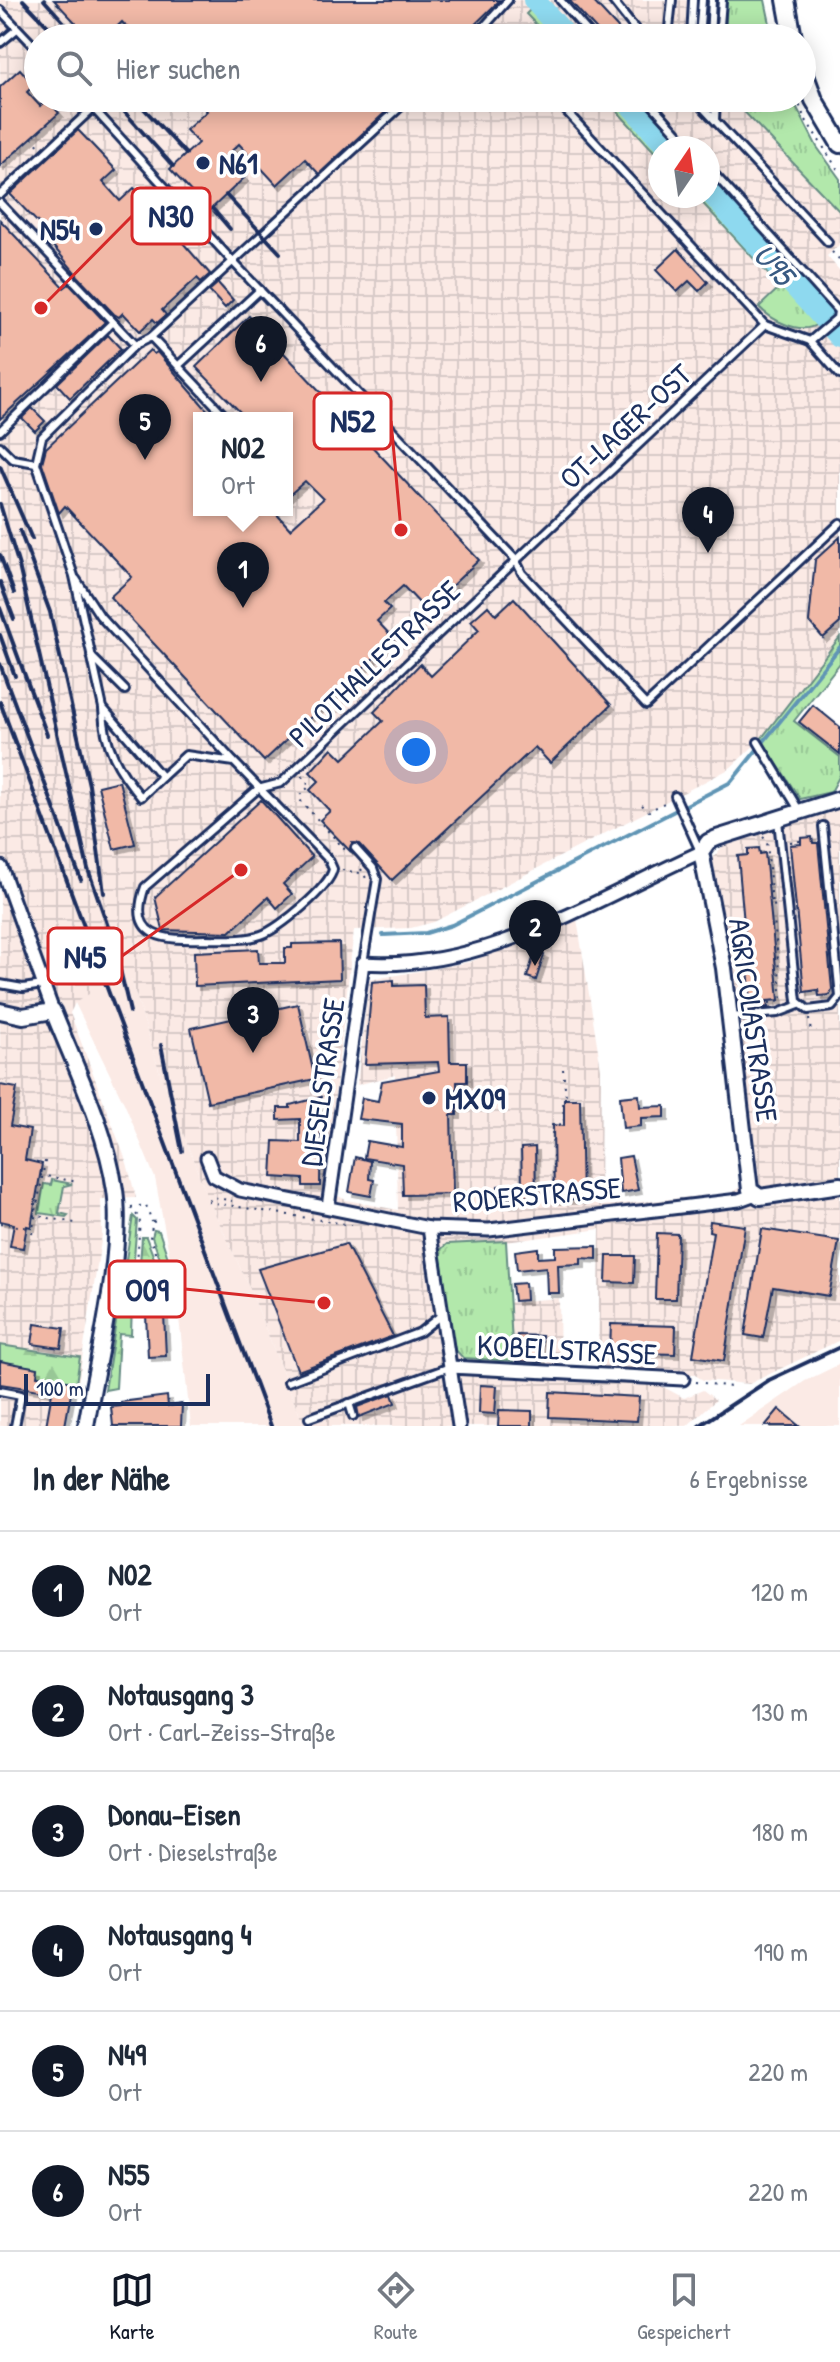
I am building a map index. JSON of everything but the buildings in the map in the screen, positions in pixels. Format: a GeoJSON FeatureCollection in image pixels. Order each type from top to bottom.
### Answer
{"type":"FeatureCollection","features":[{"type":"Feature","properties":{"kind":"main road"},"geometry":{"type":"LineString","coordinates":[[786,0],[790,24]]}},
{"type":"Feature","properties":{"kind":"main road"},"geometry":{"type":"LineString","coordinates":[[816,103],[840,144]]}},
{"type":"Feature","properties":{"kind":"street"},"geometry":{"type":"LineString","coordinates":[[363,963],[397,966],[444,959],[500,942],[701,852],[708,842],[778,816],[840,799]]}},
{"type":"Feature","properties":{"kind":"street","name":"AGRICOLASTRASSE"},"geometry":{"type":"LineString","coordinates":[[701,852],[718,931],[753,1195]]}},
{"type":"Feature","properties":{"kind":"street"},"geometry":{"type":"LineString","coordinates":[[0,867],[101,1135],[116,1209],[108,1295],[86,1426]]}},
{"type":"Feature","properties":{"kind":"street","name":"DIESELSTRASSE"},"geometry":{"type":"LineString","coordinates":[[328,1207],[363,963]]}},
{"type":"Feature","properties":{"kind":"street"},"geometry":{"type":"LineString","coordinates":[[0,1011],[23,1016],[53,1011]]}},
{"type":"Feature","properties":{"kind":"street","name":"RODERSTRASSE"},"geometry":{"type":"LineString","coordinates":[[207,1158],[214,1176],[240,1190],[429,1228],[489,1230],[840,1185]]}},
{"type":"Feature","properties":{"kind":"street"},"geometry":{"type":"LineString","coordinates":[[429,1228],[459,1426]]}},
{"type":"Feature","properties":{"kind":"street","name":"KOBELLSTRASSE"},"geometry":{"type":"LineString","coordinates":[[450,1367],[683,1379]]}},
{"type":"Feature","properties":{"kind":"lane"},"geometry":{"type":"LineString","coordinates":[[489,24],[508,0]]}},
{"type":"Feature","properties":{"kind":"lane"},"geometry":{"type":"LineString","coordinates":[[560,0],[581,24]]}},
{"type":"Feature","properties":{"kind":"lane"},"geometry":{"type":"LineString","coordinates":[[612,0],[631,24]]}},
{"type":"Feature","properties":{"kind":"lane"},"geometry":{"type":"LineString","coordinates":[[669,24],[672,0]]}},
{"type":"Feature","properties":{"kind":"lane"},"geometry":{"type":"LineString","coordinates":[[692,24],[693,0]]}},
{"type":"Feature","properties":{"kind":"lane"},"geometry":{"type":"LineString","coordinates":[[700,24],[702,0]]}},
{"type":"Feature","properties":{"kind":"lane"},"geometry":{"type":"LineString","coordinates":[[711,24],[712,0]]}},
{"type":"Feature","properties":{"kind":"lane"},"geometry":{"type":"LineString","coordinates":[[720,24],[722,0]]}},
{"type":"Feature","properties":{"kind":"lane"},"geometry":{"type":"LineString","coordinates":[[0,10],[24,36]]}},
{"type":"Feature","properties":{"kind":"lane"},"geometry":{"type":"LineString","coordinates":[[0,43],[17,29]]}},
{"type":"Feature","properties":{"kind":"lane"},"geometry":{"type":"LineString","coordinates":[[0,195],[89,112]]}},
{"type":"Feature","properties":{"kind":"lane"},"geometry":{"type":"LineString","coordinates":[[97,112],[234,263],[515,559],[522,573],[646,705],[840,523]]}},
{"type":"Feature","properties":{"kind":"lane"},"geometry":{"type":"LineString","coordinates":[[234,762],[184,753],[141,797],[116,768],[104,729],[103,708],[74,576],[36,463],[42,437],[135,345],[151,337],[234,263],[395,112]]}},
{"type":"Feature","properties":{"kind":"lane"},"geometry":{"type":"LineString","coordinates":[[567,112],[765,325],[810,341],[840,375]]}},
{"type":"Feature","properties":{"kind":"lane"},"geometry":{"type":"LineString","coordinates":[[659,112],[680,136]]}},
{"type":"Feature","properties":{"kind":"lane"},"geometry":{"type":"LineString","coordinates":[[707,112],[828,242]]}},
{"type":"Feature","properties":{"kind":"lane"},"geometry":{"type":"LineString","coordinates":[[715,112],[715,120]]}},
{"type":"Feature","properties":{"kind":"lane"},"geometry":{"type":"LineString","coordinates":[[720,180],[838,311],[837,318],[810,341]]}},
{"type":"Feature","properties":{"kind":"lane"},"geometry":{"type":"LineString","coordinates":[[0,203],[135,345]]}},
{"type":"Feature","properties":{"kind":"lane"},"geometry":{"type":"LineString","coordinates":[[179,365],[260,290]]}},
{"type":"Feature","properties":{"kind":"lane"},"geometry":{"type":"LineString","coordinates":[[0,431],[113,322]]}},
{"type":"Feature","properties":{"kind":"lane","name":"OT-LAGER-OST"},"geometry":{"type":"LineString","coordinates":[[515,559],[765,325]]}},
{"type":"Feature","properties":{"kind":"lane"},"geometry":{"type":"LineString","coordinates":[[151,337],[222,412]]}},
{"type":"Feature","properties":{"kind":"lane"},"geometry":{"type":"LineString","coordinates":[[0,446],[13,459],[36,463]]}},
{"type":"Feature","properties":{"kind":"lane","name":"PILOTHALLESTRASSE"},"geometry":{"type":"LineString","coordinates":[[333,869],[326,885],[263,935],[244,939],[168,940],[153,936],[143,924],[139,904],[145,887],[258,789],[281,783],[515,559]]}},
{"type":"Feature","properties":{"kind":"lane"},"geometry":{"type":"LineString","coordinates":[[74,576],[100,616],[258,789],[329,860],[333,869]]}},
{"type":"Feature","properties":{"kind":"lane"},"geometry":{"type":"LineString","coordinates":[[89,654],[125,690]]}},
{"type":"Feature","properties":{"kind":"lane"},"geometry":{"type":"LineString","coordinates":[[103,708],[162,777]]}},
{"type":"Feature","properties":{"kind":"lane"},"geometry":{"type":"LineString","coordinates":[[758,742],[799,810]]}},
{"type":"Feature","properties":{"kind":"lane"},"geometry":{"type":"LineString","coordinates":[[676,798],[701,852]]}},
{"type":"Feature","properties":{"kind":"lane"},"geometry":{"type":"LineString","coordinates":[[778,816],[799,1005]]}},
{"type":"Feature","properties":{"kind":"lane"},"geometry":{"type":"LineString","coordinates":[[730,1017],[778,1013],[799,1005],[808,1010],[832,1007],[840,997],[823,826]]}},
{"type":"Feature","properties":{"kind":"lane"},"geometry":{"type":"LineString","coordinates":[[355,848],[376,875],[377,890],[363,963]]}},
{"type":"Feature","properties":{"kind":"lane"},"geometry":{"type":"LineString","coordinates":[[0,984],[23,988],[44,985]]}},
{"type":"Feature","properties":{"kind":"lane"},"geometry":{"type":"LineString","coordinates":[[288,1382],[420,1332],[440,1316]]}},
{"type":"Feature","properties":{"kind":"lane"},"geometry":{"type":"LineString","coordinates":[[309,1418],[450,1367]]}},
{"type":"Feature","properties":{"kind":"lane"},"geometry":{"type":"LineString","coordinates":[[0,1391],[21,1395],[15,1426]]}},
{"type":"Feature","properties":{"kind":"lane"},"geometry":{"type":"LineString","coordinates":[[349,1403],[353,1416]]}},
{"type":"Feature","properties":{"kind":"path"},"geometry":{"type":"LineString","coordinates":[[802,112],[840,173]]}},
{"type":"Feature","properties":{"kind":"path"},"geometry":{"type":"LineString","coordinates":[[143,198],[153,189]]}},
{"type":"Feature","properties":{"kind":"path"},"geometry":{"type":"LineString","coordinates":[[832,251],[840,260]]}},
{"type":"Feature","properties":{"kind":"path"},"geometry":{"type":"LineString","coordinates":[[296,768],[310,786],[300,795],[300,800],[351,856]]}},
{"type":"Feature","properties":{"kind":"path"},"geometry":{"type":"LineString","coordinates":[[642,805],[649,811],[676,798]]}},
{"type":"Feature","properties":{"kind":"path"},"geometry":{"type":"LineString","coordinates":[[767,841],[772,906],[782,905]]}},
{"type":"Feature","properties":{"kind":"path"},"geometry":{"type":"LineString","coordinates":[[790,842],[801,841]]}},
{"type":"Feature","properties":{"kind":"path"},"geometry":{"type":"LineString","coordinates":[[760,850],[768,849]]}},
{"type":"Feature","properties":{"kind":"path"},"geometry":{"type":"LineString","coordinates":[[333,869],[361,873],[361,867]]}},
{"type":"Feature","properties":{"kind":"path"},"geometry":{"type":"LineString","coordinates":[[767,1004],[782,1001],[774,920]]}},
{"type":"Feature","properties":{"kind":"path"},"geometry":{"type":"LineString","coordinates":[[810,1023],[811,1032]]}},
{"type":"Feature","properties":{"kind":"path"},"geometry":{"type":"LineString","coordinates":[[563,1069],[566,1099],[563,1098],[564,1124],[552,1125],[554,1202],[583,1201]]}},
{"type":"Feature","properties":{"kind":"path"},"geometry":{"type":"LineString","coordinates":[[32,1234],[46,1156]]}},
{"type":"Feature","properties":{"kind":"path"},"geometry":{"type":"LineString","coordinates":[[41,1175],[78,1182]]}},
{"type":"Feature","properties":{"kind":"path"},"geometry":{"type":"LineString","coordinates":[[583,1207],[586,1195]]}},
{"type":"Feature","properties":{"kind":"path"},"geometry":{"type":"LineString","coordinates":[[233,1201],[213,1197],[208,1202],[348,1227]]}},
{"type":"Feature","properties":{"kind":"path"},"geometry":{"type":"LineString","coordinates":[[146,1205],[153,1222],[150,1236],[163,1279],[158,1286],[148,1289],[137,1282],[140,1219],[130,1208],[146,1205]]}},
{"type":"Feature","properties":{"kind":"path"},"geometry":{"type":"LineString","coordinates":[[34,1216],[75,1223]]}},
{"type":"Feature","properties":{"kind":"path"},"geometry":{"type":"LineString","coordinates":[[153,1222],[160,1220]]}},
{"type":"Feature","properties":{"kind":"path"},"geometry":{"type":"LineString","coordinates":[[0,1223],[33,1229]]}},
{"type":"Feature","properties":{"kind":"path"},"geometry":{"type":"LineString","coordinates":[[683,1379],[732,1387]]}},
{"type":"Feature","properties":{"kind":"shaded area"},"geometry":{"type":"Polygon","coordinates":[[[0,0],[745,0],[752,24],[24,24],[24,112],[774,112],[775,143],[840,212],[840,244],[827,256],[840,271],[840,641],[758,742],[729,769],[434,922],[411,928],[354,930],[324,1189],[346,1200],[398,1210],[395,1075],[357,1085],[369,980],[470,962],[577,919],[601,1069],[600,1206],[731,1193],[758,1175],[732,966],[712,859],[723,846],[840,809],[840,1340],[749,1384],[703,1380],[695,1375],[598,1367],[600,1229],[506,1242],[510,1302],[559,1298],[560,1378],[654,1382],[684,1398],[703,1390],[716,1400],[687,1426],[304,1426],[250,1289],[207,1196],[160,1073],[131,979],[112,979],[75,1003],[70,1013],[127,1163],[136,1198],[101,1199],[102,1235],[78,1384],[73,1382],[65,1426],[0,1426],[0,0]]]}},
{"type":"Feature","properties":{"kind":"shaded area"},"geometry":{"type":"Polygon","coordinates":[[[0,682],[131,979],[160,1073],[207,1196],[250,1289],[304,1426],[191,1426],[176,1291],[155,1178],[125,1105],[75,1003],[0,682]]]}},
{"type":"Feature","properties":{"kind":"shaded area"},"geometry":{"type":"Polygon","coordinates":[[[840,1364],[840,1426],[739,1426],[805,1381],[840,1364]]]}},
{"type":"Feature","properties":{"kind":"green space"},"geometry":{"type":"Polygon","coordinates":[[[527,0],[544,0],[566,24],[536,24],[526,14],[533,7],[527,0]]]}},
{"type":"Feature","properties":{"kind":"green space"},"geometry":{"type":"Polygon","coordinates":[[[727,0],[765,0],[770,24],[726,24],[727,0]]]}},
{"type":"Feature","properties":{"kind":"green space"},"geometry":{"type":"Polygon","coordinates":[[[618,112],[648,112],[670,136],[648,136],[648,145],[618,112]]]}},
{"type":"Feature","properties":{"kind":"green space"},"geometry":{"type":"Polygon","coordinates":[[[744,112],[799,112],[817,147],[840,179],[840,212],[744,112]]]}},
{"type":"Feature","properties":{"kind":"green space"},"geometry":{"type":"Polygon","coordinates":[[[720,190],[832,312],[809,328],[793,327],[777,321],[759,307],[780,287],[707,208],[720,208],[720,190]]]}},
{"type":"Feature","properties":{"kind":"green space"},"geometry":{"type":"Polygon","coordinates":[[[840,637],[840,663],[794,721],[840,757],[840,775],[831,792],[800,799],[761,739],[840,637]]]}},
{"type":"Feature","properties":{"kind":"green space"},"geometry":{"type":"Polygon","coordinates":[[[52,1180],[72,1184],[64,1186],[59,1213],[68,1215],[66,1217],[39,1213],[44,1184],[51,1185],[52,1180]]]}},
{"type":"Feature","properties":{"kind":"green space"},"geometry":{"type":"Polygon","coordinates":[[[133,1216],[137,1220],[132,1283],[146,1290],[162,1288],[166,1275],[152,1237],[154,1230],[159,1231],[170,1264],[172,1300],[159,1297],[132,1302],[131,1335],[119,1334],[116,1388],[105,1390],[133,1216]]]}},
{"type":"Feature","properties":{"kind":"green space"},"geometry":{"type":"Polygon","coordinates":[[[142,1237],[146,1237],[159,1271],[156,1282],[151,1284],[139,1277],[142,1237]]]}},
{"type":"Feature","properties":{"kind":"green space"},"geometry":{"type":"Polygon","coordinates":[[[506,1241],[513,1361],[463,1358],[453,1347],[439,1251],[447,1244],[506,1241]]]}},
{"type":"Feature","properties":{"kind":"green space"},"geometry":{"type":"Polygon","coordinates":[[[0,1345],[80,1357],[76,1383],[37,1376],[37,1368],[0,1361],[0,1345]]]}},
{"type":"Feature","properties":{"kind":"waterway","name":"U95"},"geometry":{"type":"LineString","coordinates":[[534,0],[555,24]]}},
{"type":"Feature","properties":{"kind":"waterway","name":"U95"},"geometry":{"type":"LineString","coordinates":[[536,0],[557,24]]}},
{"type":"Feature","properties":{"kind":"waterway","name":"U95"},"geometry":{"type":"LineString","coordinates":[[637,112],[659,136]]}},
{"type":"Feature","properties":{"kind":"waterway","name":"U95"},"geometry":{"type":"LineString","coordinates":[[637,112],[658,136]]}},
{"type":"Feature","properties":{"kind":"waterway","name":"U95"},"geometry":{"type":"LineString","coordinates":[[720,203],[824,318]]}},
{"type":"Feature","properties":{"kind":"waterway","name":"U95"},"geometry":{"type":"LineString","coordinates":[[720,203],[840,337]]}},
{"type":"Feature","properties":{"kind":"waterway"},"geometry":{"type":"LineString","coordinates":[[383,935],[426,933],[452,925],[731,782],[840,647]]}},
{"type":"Feature","properties":{"kind":"railway"},"geometry":{"type":"LineString","coordinates":[[23,0],[46,24]]}},
{"type":"Feature","properties":{"kind":"railway"},"geometry":{"type":"LineString","coordinates":[[44,0],[65,24]]}},
{"type":"Feature","properties":{"kind":"railway"},"geometry":{"type":"LineString","coordinates":[[125,112],[173,166]]}},
{"type":"Feature","properties":{"kind":"railway"},"geometry":{"type":"LineString","coordinates":[[147,112],[186,154]]}},
{"type":"Feature","properties":{"kind":"railway"},"geometry":{"type":"LineString","coordinates":[[226,195],[280,253]]}},
{"type":"Feature","properties":{"kind":"railway"},"geometry":{"type":"LineString","coordinates":[[212,208],[230,229]]}},
{"type":"Feature","properties":{"kind":"railway"},"geometry":{"type":"LineString","coordinates":[[0,466],[32,539]]}},
{"type":"Feature","properties":{"kind":"railway"},"geometry":{"type":"LineString","coordinates":[[0,504],[19,566],[88,869],[114,944],[130,1012]]}},
{"type":"Feature","properties":{"kind":"railway"},"geometry":{"type":"LineString","coordinates":[[20,531],[50,612],[89,785],[104,893]]}},
{"type":"Feature","properties":{"kind":"railway"},"geometry":{"type":"LineString","coordinates":[[0,555],[14,593]]}},
{"type":"Feature","properties":{"kind":"railway"},"geometry":{"type":"LineString","coordinates":[[0,582],[14,619]]}},
{"type":"Feature","properties":{"kind":"railway"},"geometry":{"type":"LineString","coordinates":[[0,608],[47,735]]}},
{"type":"Feature","properties":{"kind":"railway"},"geometry":{"type":"LineString","coordinates":[[0,635],[15,676]]}},
{"type":"Feature","properties":{"kind":"railway"},"geometry":{"type":"LineString","coordinates":[[0,664],[81,880]]}},
{"type":"Feature","properties":{"kind":"railway"},"geometry":{"type":"LineString","coordinates":[[0,702],[271,1426]]}},
{"type":"Feature","properties":{"kind":"railway"},"geometry":{"type":"LineString","coordinates":[[161,1045],[182,1151]]}},
{"type":"Feature","properties":{"kind":"railway"},"geometry":{"type":"LineString","coordinates":[[699,1426],[769,1380],[840,1347]]}},
{"type":"Feature","properties":{"kind":"place","name":"N61"},"geometry":{"type":"Point","coordinates":[203,163]}},
{"type":"Feature","properties":{"kind":"place","name":"N54"},"geometry":{"type":"Point","coordinates":[96,229]}},
{"type":"Feature","properties":{"kind":"place","name":"N30"},"geometry":{"type":"Point","coordinates":[41,308]}},
{"type":"Feature","properties":{"kind":"place","name":"N55"},"geometry":{"type":"Point","coordinates":[261,382]}},
{"type":"Feature","properties":{"kind":"place","name":"N49"},"geometry":{"type":"Point","coordinates":[145,460]}},
{"type":"Feature","properties":{"kind":"place","name":"N52"},"geometry":{"type":"Point","coordinates":[401,530]}},
{"type":"Feature","properties":{"kind":"place","name":"Notausgang 4"},"geometry":{"type":"Point","coordinates":[708,553]}},
{"type":"Feature","properties":{"kind":"place","name":"N02"},"geometry":{"type":"Point","coordinates":[243,608]}},
{"type":"Feature","properties":{"kind":"place","name":"N45"},"geometry":{"type":"Point","coordinates":[241,870]}},
{"type":"Feature","properties":{"kind":"place","name":"Notausgang 3"},"geometry":{"type":"Point","coordinates":[535,966]}},
{"type":"Feature","properties":{"kind":"place","name":"Donau-Eisen"},"geometry":{"type":"Point","coordinates":[253,1053]}},
{"type":"Feature","properties":{"kind":"place","name":"MX09"},"geometry":{"type":"Point","coordinates":[429,1098]}},
{"type":"Feature","properties":{"kind":"place","name":"O09"},"geometry":{"type":"Point","coordinates":[324,1303]}}]}
